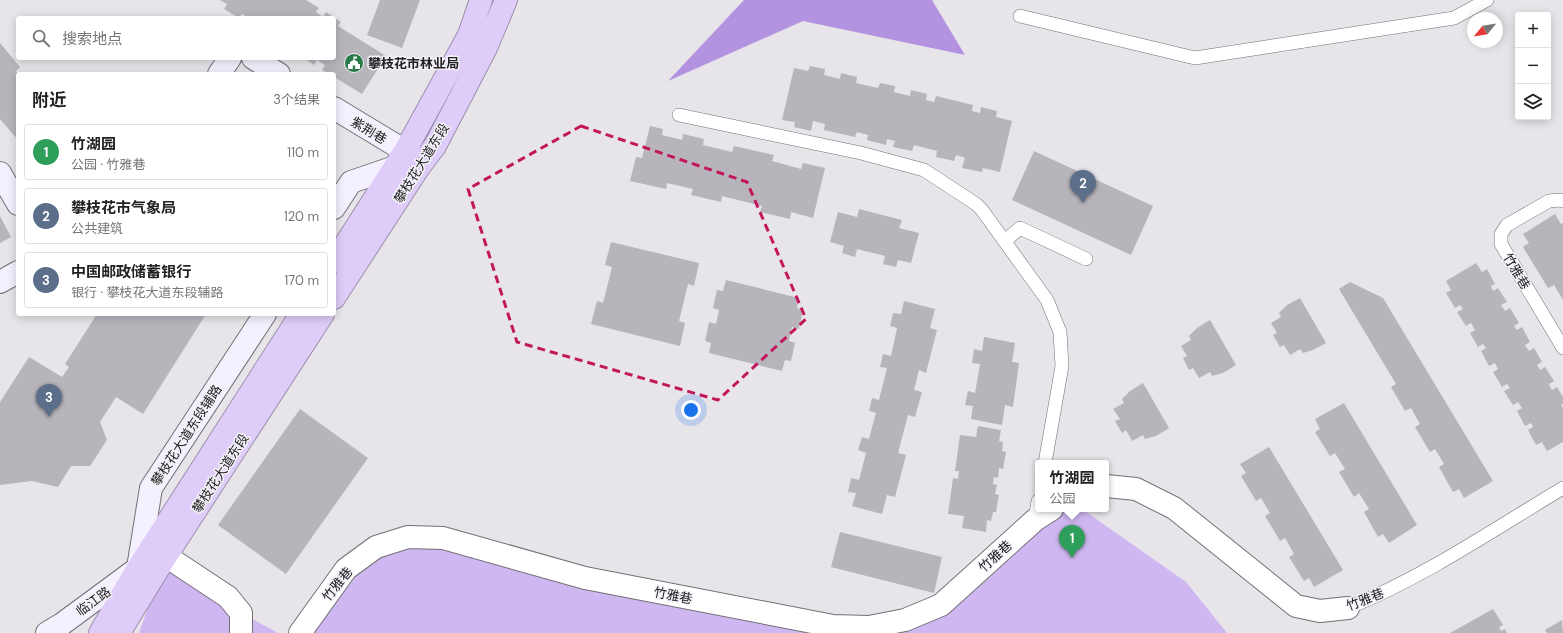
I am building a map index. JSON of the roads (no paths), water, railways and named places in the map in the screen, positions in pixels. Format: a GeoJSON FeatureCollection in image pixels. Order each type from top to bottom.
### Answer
{"type":"FeatureCollection","features":[{"type":"Feature","properties":{"kind":"highway","name":"攀枝花大道东段"},"geometry":{"type":"LineString","coordinates":[[336,259],[400,159],[469,34],[481,0]]}},
{"type":"Feature","properties":{"kind":"highway","name":"攀枝花大道东段"},"geometry":{"type":"LineString","coordinates":[[336,295],[419,167],[435,146],[486,48],[506,0]]}},
{"type":"Feature","properties":{"kind":"highway","name":"攀枝花大道东段"},"geometry":{"type":"LineString","coordinates":[[119,633],[158,553],[300,316]]}},
{"type":"Feature","properties":{"kind":"highway","name":"攀枝花大道东段"},"geometry":{"type":"LineString","coordinates":[[100,633],[138,568],[158,553],[322,316]]}},
{"type":"Feature","properties":{"kind":"street"},"geometry":{"type":"LineString","coordinates":[[220,72],[228,60]]}},
{"type":"Feature","properties":{"kind":"street"},"geometry":{"type":"LineString","coordinates":[[256,60],[276,72]]}},
{"type":"Feature","properties":{"kind":"street","name":"紫荆巷"},"geometry":{"type":"LineString","coordinates":[[336,110],[400,159]]}},
{"type":"Feature","properties":{"kind":"street"},"geometry":{"type":"LineString","coordinates":[[336,205],[351,182],[400,159]]}},
{"type":"Feature","properties":{"kind":"street"},"geometry":{"type":"LineString","coordinates":[[0,173],[16,201]]}},
{"type":"Feature","properties":{"kind":"street"},"geometry":{"type":"LineString","coordinates":[[0,282],[16,273]]}},
{"type":"Feature","properties":{"kind":"street","name":"攀枝花大道东段辅路"},"geometry":{"type":"LineString","coordinates":[[138,568],[151,488],[264,316]]}},
{"type":"Feature","properties":{"kind":"street","name":"竹雅巷"},"geometry":{"type":"LineString","coordinates":[[1109,486],[1136,490],[1174,508],[1296,606],[1320,610],[1348,608]]}},
{"type":"Feature","properties":{"kind":"street","name":"竹雅巷"},"geometry":{"type":"LineString","coordinates":[[300,633],[346,569],[376,547],[408,537],[443,538],[592,580],[833,626],[869,626],[905,620],[941,605],[1039,512]]}},
{"type":"Feature","properties":{"kind":"street"},"geometry":{"type":"LineString","coordinates":[[158,553],[228,597],[241,613],[241,633]]}},
{"type":"Feature","properties":{"kind":"street","name":"临江路"},"geometry":{"type":"LineString","coordinates":[[47,633],[62,624],[138,568]]}},
{"type":"Feature","properties":{"kind":"lane"},"geometry":{"type":"LineString","coordinates":[[1020,16],[1195,58],[1454,18],[1488,0]]}},
{"type":"Feature","properties":{"kind":"lane"},"geometry":{"type":"LineString","coordinates":[[679,115],[861,153],[924,170],[976,204],[1005,241],[1046,300],[1060,332],[1062,366],[1046,460]]}},
{"type":"Feature","properties":{"kind":"lane","name":"竹雅巷"},"geometry":{"type":"LineString","coordinates":[[1563,201],[1549,201],[1507,226],[1501,234],[1501,244],[1563,348]]}},
{"type":"Feature","properties":{"kind":"lane"},"geometry":{"type":"LineString","coordinates":[[1005,241],[1020,228],[1086,259]]}},
{"type":"Feature","properties":{"kind":"lane","name":"竹雅巷"},"geometry":{"type":"LineString","coordinates":[[1348,608],[1382,594],[1420,574],[1563,488]]}},
{"type":"Feature","properties":{"kind":"place","name":"攀枝花市林业局"},"geometry":{"type":"Point","coordinates":[354,63]}},
{"type":"Feature","properties":{"kind":"place","name":"攀枝花市气象局"},"geometry":{"type":"Point","coordinates":[1083,203]}},
{"type":"Feature","properties":{"kind":"place","name":"中国邮政储蓄银行"},"geometry":{"type":"Point","coordinates":[49,417]}},
{"type":"Feature","properties":{"kind":"place","name":"竹湖园"},"geometry":{"type":"Point","coordinates":[1072,558]}}]}
